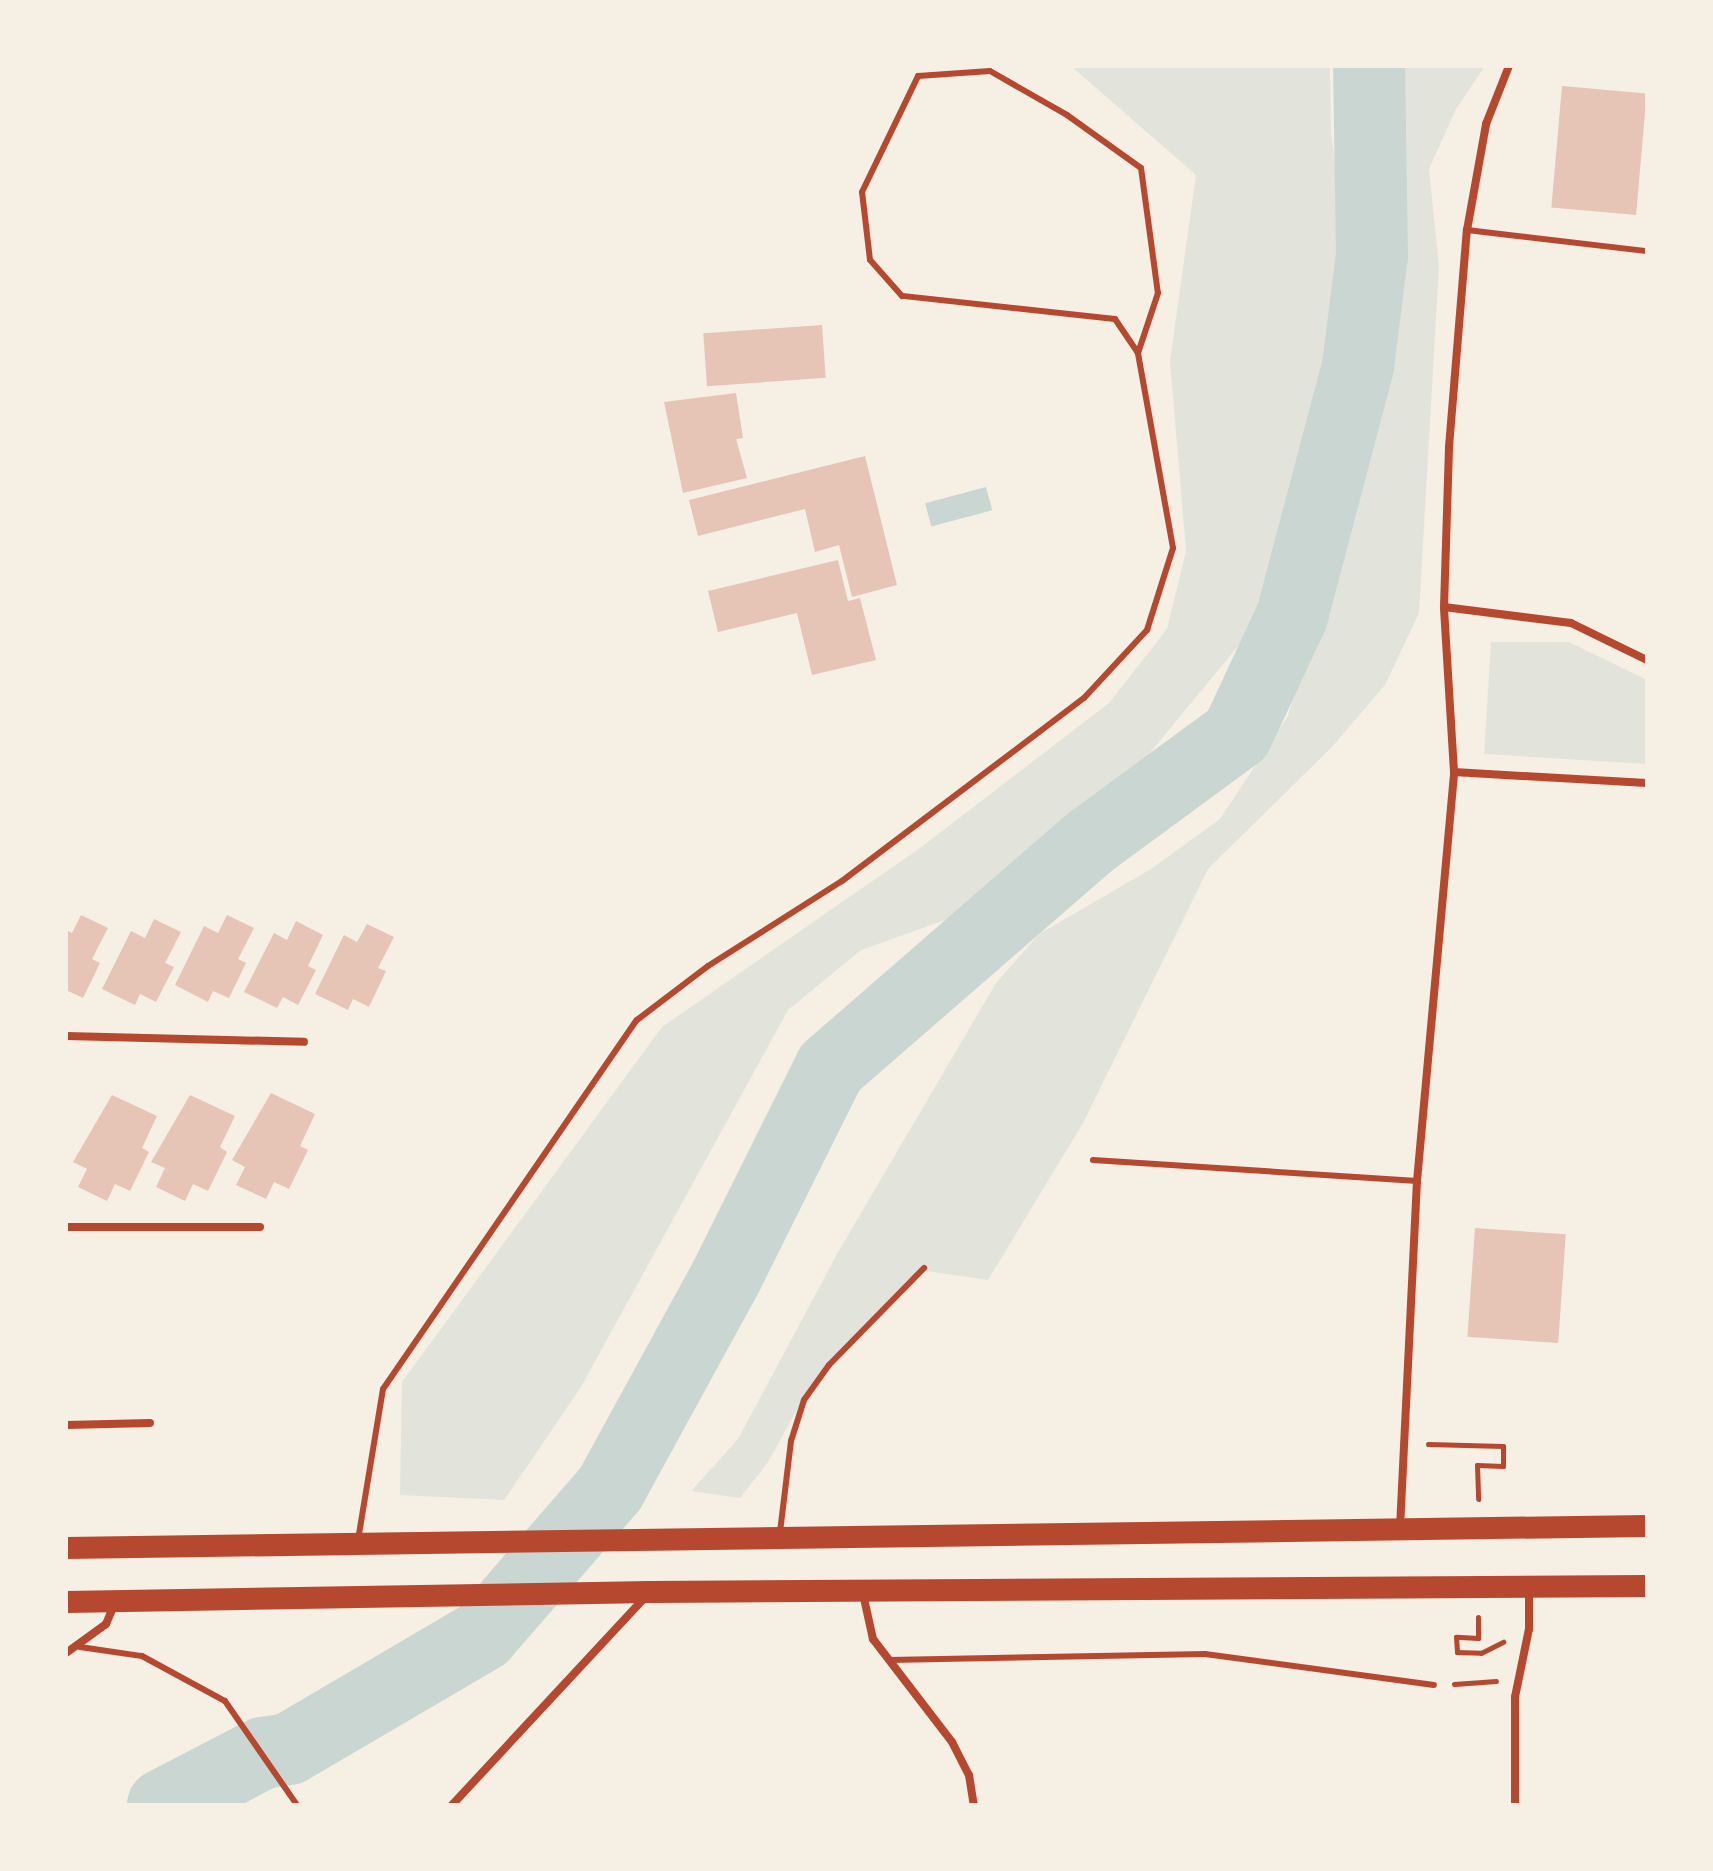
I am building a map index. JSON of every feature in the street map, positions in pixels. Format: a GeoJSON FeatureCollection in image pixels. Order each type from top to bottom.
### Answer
{"type":"FeatureCollection","features":[{"type":"Feature","properties":{"kind":"highway"},"geometry":{"type":"LineString","coordinates":[[66,1548],[1647,1526]]}},
{"type":"Feature","properties":{"kind":"highway"},"geometry":{"type":"LineString","coordinates":[[66,1602],[650,1592],[1647,1586]]}},
{"type":"Feature","properties":{"kind":"street"},"geometry":{"type":"LineString","coordinates":[[1400,1529],[1417,1181],[1454,772],[1444,607],[1449,447],[1467,230],[1486,124],[1509,66]]}},
{"type":"Feature","properties":{"kind":"street"},"geometry":{"type":"LineString","coordinates":[[1444,607],[1571,623],[1647,660]]}},
{"type":"Feature","properties":{"kind":"street"},"geometry":{"type":"LineString","coordinates":[[1454,772],[1647,783]]}},
{"type":"Feature","properties":{"kind":"street"},"geometry":{"type":"LineString","coordinates":[[66,1036],[304,1042]]}},
{"type":"Feature","properties":{"kind":"street"},"geometry":{"type":"LineString","coordinates":[[66,1227],[260,1227]]}},
{"type":"Feature","properties":{"kind":"street"},"geometry":{"type":"LineString","coordinates":[[66,1425],[150,1423]]}},
{"type":"Feature","properties":{"kind":"street"},"geometry":{"type":"LineString","coordinates":[[1515,1805],[1519,1680],[1529,1629],[1529,1588]]}},
{"type":"Feature","properties":{"kind":"street"},"geometry":{"type":"LineString","coordinates":[[452,1805],[650,1592]]}},
{"type":"Feature","properties":{"kind":"street"},"geometry":{"type":"LineString","coordinates":[[862,1593],[873,1639],[952,1742],[969,1775],[974,1805]]}},
{"type":"Feature","properties":{"kind":"street"},"geometry":{"type":"LineString","coordinates":[[66,1653],[80,1647],[106,1624],[116,1601]]}},
{"type":"Feature","properties":{"kind":"lane"},"geometry":{"type":"LineString","coordinates":[[358,1544],[383,1389],[637,1020],[708,966],[842,881],[1084,698],[1147,630],[1173,548],[1138,353],[1115,319],[902,296],[870,260],[862,192],[918,76],[990,71],[1067,115],[1141,168],[1158,293],[1138,353]]}},
{"type":"Feature","properties":{"kind":"lane"},"geometry":{"type":"LineString","coordinates":[[1467,230],[1647,251]]}},
{"type":"Feature","properties":{"kind":"lane"},"geometry":{"type":"LineString","coordinates":[[1093,1160],[1417,1181]]}},
{"type":"Feature","properties":{"kind":"lane"},"geometry":{"type":"LineString","coordinates":[[779,1540],[791,1441],[804,1400],[829,1365],[924,1268]]}},
{"type":"Feature","properties":{"kind":"lane"},"geometry":{"type":"LineString","coordinates":[[80,1647],[142,1656],[225,1701],[297,1805]]}},
{"type":"Feature","properties":{"kind":"lane"},"geometry":{"type":"LineString","coordinates":[[889,1660],[1205,1654],[1434,1685]]}},
{"type":"Feature","properties":{"kind":"path"},"geometry":{"type":"LineString","coordinates":[[1404,1443],[1503,1446],[1503,1466],[1477,1465]]}},
{"type":"Feature","properties":{"kind":"path"},"geometry":{"type":"LineString","coordinates":[[1478,1638],[1456,1637],[1457,1652],[1481,1653]]}},
{"type":"Feature","properties":{"kind":"path"},"geometry":{"type":"LineString","coordinates":[[1434,1685],[1519,1680]]}},
{"type":"Feature","properties":{"kind":"shaded area"},"geometry":{"type":"Polygon","coordinates":[[[1071,66],[1330,66],[1331,133],[1343,223],[1301,530],[1248,634],[1121,788],[1049,857],[962,914],[861,950],[788,1010],[581,1387],[504,1500],[400,1495],[402,1382],[662,1027],[920,848],[1109,703],[1167,629],[1186,551],[1170,361],[1196,175],[1071,66]]]}},
{"type":"Feature","properties":{"kind":"shaded area"},"geometry":{"type":"Polygon","coordinates":[[[1388,66],[1485,66],[1456,109],[1429,169],[1439,266],[1419,613],[1385,685],[1332,747],[1208,869],[1083,1123],[988,1280],[920,1270],[809,1388],[768,1462],[740,1498],[691,1491],[738,1439],[837,1254],[996,983],[1039,934],[1151,869],[1220,819],[1288,716],[1360,446],[1389,248],[1388,66]]]}},
{"type":"Feature","properties":{"kind":"shaded area"},"geometry":{"type":"Polygon","coordinates":[[[986,487],[992,510],[931,526],[925,503],[986,487]]]}},
{"type":"Feature","properties":{"kind":"shaded area"},"geometry":{"type":"Polygon","coordinates":[[[1491,642],[1569,642],[1647,680],[1647,764],[1484,754],[1491,642]]]}},
{"type":"Feature","properties":{"kind":"building"},"geometry":{"type":"Polygon","coordinates":[[[1562,86],[1647,93],[1636,215],[1551,208],[1562,86]]]}},
{"type":"Feature","properties":{"kind":"building"},"geometry":{"type":"Polygon","coordinates":[[[822,325],[826,378],[707,386],[703,333],[822,325]]]}},
{"type":"Feature","properties":{"kind":"building"},"geometry":{"type":"Polygon","coordinates":[[[736,393],[743,438],[736,439],[747,478],[683,493],[664,402],[736,393]]]}},
{"type":"Feature","properties":{"kind":"building"},"geometry":{"type":"Polygon","coordinates":[[[865,456],[897,585],[852,597],[839,545],[815,552],[805,509],[698,536],[689,500],[865,456]]]}},
{"type":"Feature","properties":{"kind":"building"},"geometry":{"type":"Polygon","coordinates":[[[838,560],[848,601],[860,598],[876,660],[812,675],[797,613],[718,632],[708,591],[838,560]]]}},
{"type":"Feature","properties":{"kind":"building"},"geometry":{"type":"Polygon","coordinates":[[[81,915],[108,928],[92,959],[100,963],[83,998],[66,990],[66,930],[72,933],[81,915]]]}},
{"type":"Feature","properties":{"kind":"building"},"geometry":{"type":"Polygon","coordinates":[[[227,915],[254,928],[238,959],[246,963],[229,998],[213,991],[208,1002],[175,985],[204,926],[218,933],[227,915]]]}},
{"type":"Feature","properties":{"kind":"building"},"geometry":{"type":"Polygon","coordinates":[[[154,919],[181,932],[165,963],[174,967],[156,1002],[140,994],[135,1005],[102,989],[131,931],[145,938],[154,919]]]}},
{"type":"Feature","properties":{"kind":"building"},"geometry":{"type":"Polygon","coordinates":[[[296,921],[323,935],[308,966],[316,970],[298,1005],[283,997],[277,1008],[244,992],[274,933],[287,940],[296,921]]]}},
{"type":"Feature","properties":{"kind":"building"},"geometry":{"type":"Polygon","coordinates":[[[367,924],[394,937],[378,968],[386,971],[369,1007],[353,999],[348,1010],[315,994],[344,935],[357,942],[367,924]]]}},
{"type":"Feature","properties":{"kind":"building"},"geometry":{"type":"Polygon","coordinates":[[[271,1093],[315,1114],[300,1146],[308,1150],[289,1189],[274,1182],[266,1199],[236,1185],[245,1167],[232,1160],[271,1093]]]}},
{"type":"Feature","properties":{"kind":"building"},"geometry":{"type":"Polygon","coordinates":[[[112,1095],[157,1116],[142,1148],[149,1152],[130,1191],[115,1184],[107,1201],[78,1187],[87,1169],[73,1162],[112,1095]]]}},
{"type":"Feature","properties":{"kind":"building"},"geometry":{"type":"Polygon","coordinates":[[[190,1095],[235,1116],[220,1147],[227,1152],[208,1191],[193,1184],[185,1201],[156,1187],[165,1168],[151,1162],[190,1095]]]}},
{"type":"Feature","properties":{"kind":"building"},"geometry":{"type":"Polygon","coordinates":[[[1475,1228],[1566,1234],[1558,1343],[1467,1337],[1475,1228]]]}},
{"type":"Feature","properties":{"kind":"waterway"},"geometry":{"type":"LineString","coordinates":[[163,1805],[263,1753],[289,1749],[483,1635],[610,1489],[727,1275],[830,1068],[1090,842],[1237,734],[1292,616],[1358,366],[1372,255],[1369,66]]}}]}
